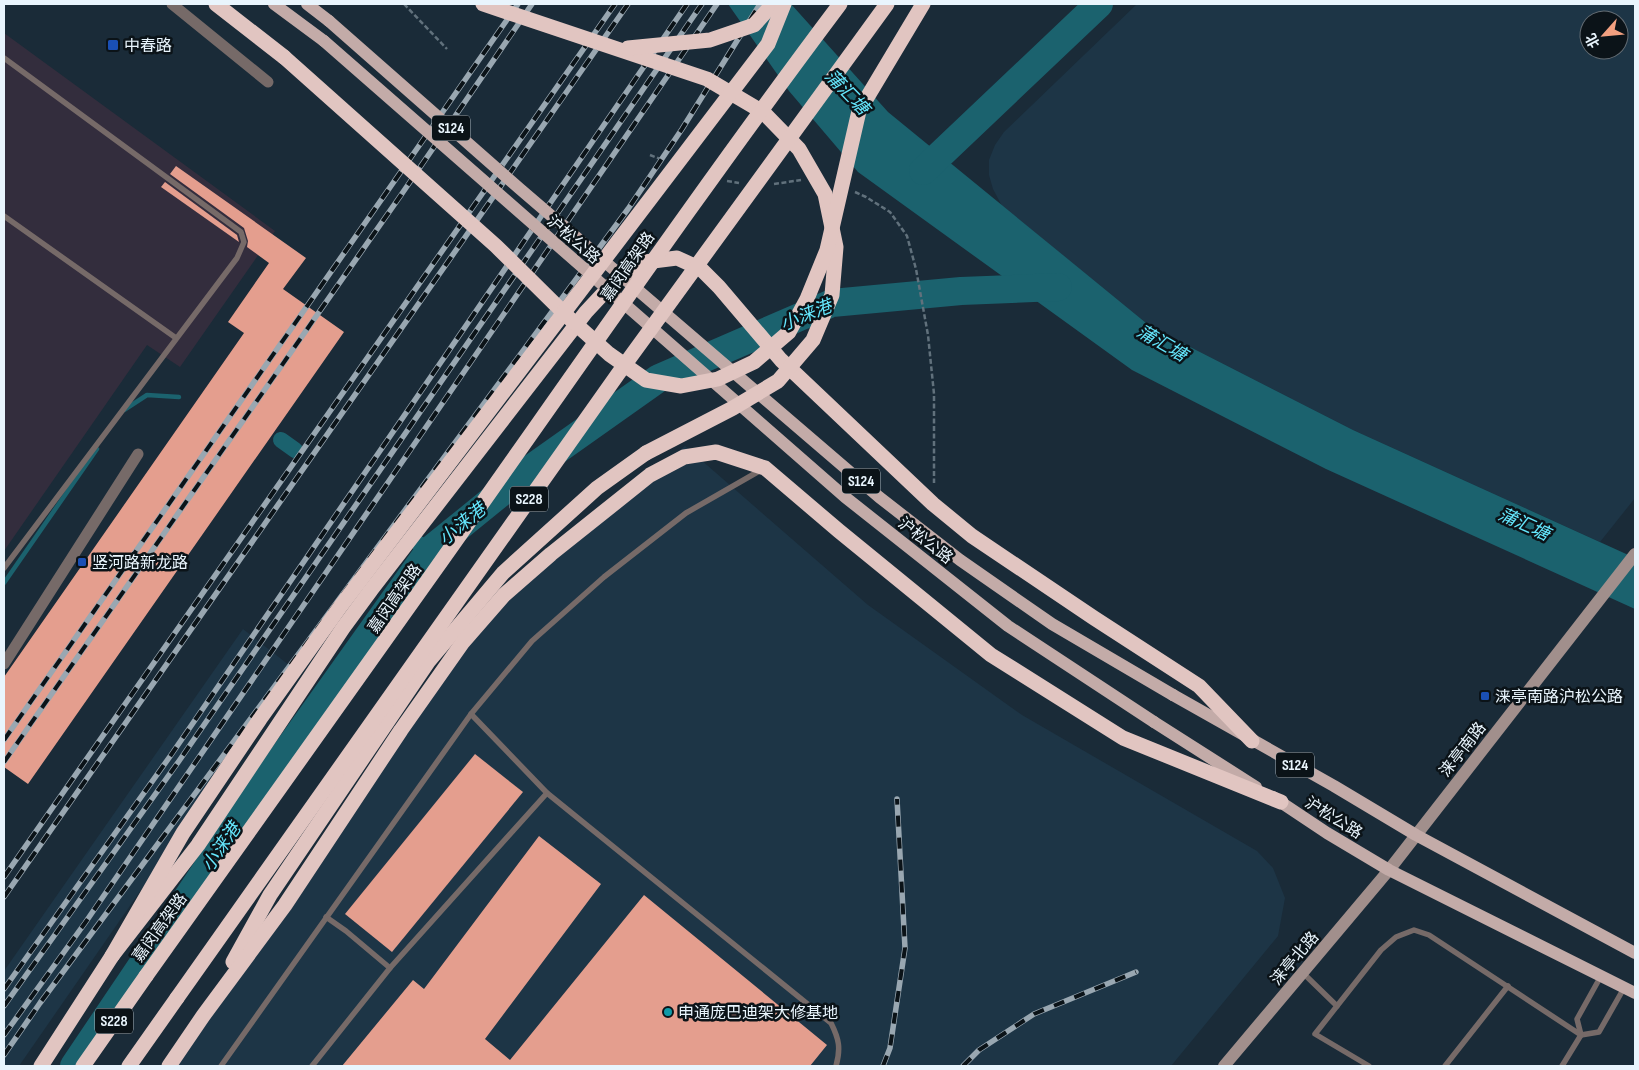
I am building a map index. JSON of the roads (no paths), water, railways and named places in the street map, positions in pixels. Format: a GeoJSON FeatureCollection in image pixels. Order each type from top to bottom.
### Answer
{"type":"FeatureCollection","features":[{"type":"Feature","properties":{"kind":"highway"},"geometry":{"type":"LineString","coordinates":[[216,4],[284,57],[496,246],[568,318],[609,354],[646,380],[680,386],[718,378],[754,362],[789,332],[807,299],[827,250],[859,110],[923,4]]}},
{"type":"Feature","properties":{"kind":"highway"},"geometry":{"type":"LineString","coordinates":[[203,1016],[270,895],[362,757],[428,662],[503,573],[597,488],[646,453],[733,408],[778,381],[813,340],[832,295],[836,247],[825,194],[799,149],[763,112],[707,79],[482,4]]}},
{"type":"Feature","properties":{"kind":"highway"},"geometry":{"type":"LineString","coordinates":[[621,49],[710,40],[754,26],[772,4]]}},
{"type":"Feature","properties":{"kind":"highway"},"geometry":{"type":"LineString","coordinates":[[41,1066],[112,956],[183,833],[266,711],[385,546],[768,44],[784,4]]}},
{"type":"Feature","properties":{"kind":"highway","name":"嘉闵高架路"},"geometry":{"type":"LineString","coordinates":[[83,1066],[434,572],[649,265],[767,101],[840,4]]}},
{"type":"Feature","properties":{"kind":"highway","name":"S228"},"geometry":{"type":"LineString","coordinates":[[129,1066],[630,358],[887,4]]}},
{"type":"Feature","properties":{"kind":"highway"},"geometry":{"type":"LineString","coordinates":[[112,956],[198,845],[311,674],[371,590],[586,312],[614,282],[645,262],[677,258],[701,269],[723,291],[781,360],[933,504],[972,536],[1199,686],[1252,741]]}},
{"type":"Feature","properties":{"kind":"highway"},"geometry":{"type":"LineString","coordinates":[[169,1066],[203,1016],[285,905],[401,730],[463,642],[504,595],[551,554],[650,475],[684,457],[716,452],[765,468],[991,655],[1123,738],[1281,802]]}},
{"type":"Feature","properties":{"kind":"main road","name":"沪松公路"},"geometry":{"type":"LineString","coordinates":[[274,4],[324,41],[844,497],[1008,626],[1154,722],[1388,870],[1630,990]]}},
{"type":"Feature","properties":{"kind":"main road","name":"沪松公路"},"geometry":{"type":"LineString","coordinates":[[307,4],[329,21],[520,190],[879,497],[960,560],[1052,624],[1252,741],[1334,786],[1416,835],[1635,953]]}},
{"type":"Feature","properties":{"kind":"street"},"geometry":{"type":"LineString","coordinates":[[172,4],[268,82]]}},
{"type":"Feature","properties":{"kind":"street"},"geometry":{"type":"LineString","coordinates":[[4,664],[138,454]]}},
{"type":"Feature","properties":{"kind":"street","name":"涞亭南路"},"geometry":{"type":"LineString","coordinates":[[1388,870],[1635,554]]}},
{"type":"Feature","properties":{"kind":"street","name":"涞亭北路"},"geometry":{"type":"LineString","coordinates":[[1224,1066],[1388,870]]}},
{"type":"Feature","properties":{"kind":"lane"},"geometry":{"type":"LineString","coordinates":[[4,58],[241,232],[244,242],[237,258],[4,568]]}},
{"type":"Feature","properties":{"kind":"lane"},"geometry":{"type":"LineString","coordinates":[[4,216],[176,338]]}},
{"type":"Feature","properties":{"kind":"lane"},"geometry":{"type":"LineString","coordinates":[[221,1066],[471,714],[532,642],[604,577],[686,513],[765,468]]}},
{"type":"Feature","properties":{"kind":"lane"},"geometry":{"type":"LineString","coordinates":[[471,714],[547,793],[831,1023],[839,1040],[839,1057],[836,1066]]}},
{"type":"Feature","properties":{"kind":"lane"},"geometry":{"type":"LineString","coordinates":[[312,1066],[390,968],[547,793]]}},
{"type":"Feature","properties":{"kind":"lane"},"geometry":{"type":"LineString","coordinates":[[326,917],[346,931],[390,968]]}},
{"type":"Feature","properties":{"kind":"lane"},"geometry":{"type":"LineString","coordinates":[[1369,1066],[1315,1034],[1381,950],[1396,937],[1414,930],[1430,935],[1582,1035],[1599,1032],[1630,990]]}},
{"type":"Feature","properties":{"kind":"lane"},"geometry":{"type":"LineString","coordinates":[[1303,973],[1337,1006]]}},
{"type":"Feature","properties":{"kind":"lane"},"geometry":{"type":"LineString","coordinates":[[1582,1035],[1577,1019],[1602,976]]}},
{"type":"Feature","properties":{"kind":"lane"},"geometry":{"type":"LineString","coordinates":[[1445,1066],[1508,986]]}},
{"type":"Feature","properties":{"kind":"lane"},"geometry":{"type":"LineString","coordinates":[[1562,1066],[1582,1035]]}},
{"type":"Feature","properties":{"kind":"water","name":"蒲汇塘"},"geometry":{"type":"Polygon","coordinates":[[[728,4],[791,4],[888,112],[1151,327],[1353,430],[1635,558],[1635,609],[1326,469],[1132,370],[858,172],[789,91],[728,4]]]}},
{"type":"Feature","properties":{"kind":"waterway","name":"小涞港"},"geometry":{"type":"LineString","coordinates":[[923,171],[1099,4]]}},
{"type":"Feature","properties":{"kind":"waterway","name":"小涞港"},"geometry":{"type":"LineString","coordinates":[[74,1066],[278,763],[429,551],[529,470],[659,378],[832,303],[961,291],[1058,287]]}},
{"type":"Feature","properties":{"kind":"waterway"},"geometry":{"type":"LineString","coordinates":[[124,410],[147,395],[179,397]]}},
{"type":"Feature","properties":{"kind":"waterway"},"geometry":{"type":"LineString","coordinates":[[281,440],[295,450]]}},
{"type":"Feature","properties":{"kind":"waterway"},"geometry":{"type":"LineString","coordinates":[[4,583],[97,449]]}},
{"type":"Feature","properties":{"kind":"waterway"},"geometry":{"type":"LineString","coordinates":[[419,544],[429,551]]}},
{"type":"Feature","properties":{"kind":"railway"},"geometry":{"type":"LineString","coordinates":[[4,740],[518,4]]}},
{"type":"Feature","properties":{"kind":"railway"},"geometry":{"type":"LineString","coordinates":[[4,762],[401,195],[532,4]]}},
{"type":"Feature","properties":{"kind":"railway"},"geometry":{"type":"LineString","coordinates":[[4,877],[615,4]]}},
{"type":"Feature","properties":{"kind":"railway"},"geometry":{"type":"LineString","coordinates":[[4,897],[628,4]]}},
{"type":"Feature","properties":{"kind":"railway"},"geometry":{"type":"LineString","coordinates":[[4,989],[171,755],[687,4]]}},
{"type":"Feature","properties":{"kind":"railway"},"geometry":{"type":"LineString","coordinates":[[4,1006],[179,761],[702,4]]}},
{"type":"Feature","properties":{"kind":"railway"},"geometry":{"type":"LineString","coordinates":[[4,1035],[85,923],[717,4]]}},
{"type":"Feature","properties":{"kind":"railway"},"geometry":{"type":"LineString","coordinates":[[4,1055],[40,1003],[628,209],[682,129],[760,4]]}},
{"type":"Feature","properties":{"kind":"railway"},"geometry":{"type":"LineString","coordinates":[[883,1066],[890,1048],[905,948],[897,799]]}},
{"type":"Feature","properties":{"kind":"railway"},"geometry":{"type":"LineString","coordinates":[[963,1066],[979,1050],[1034,1014],[1136,972]]}},
{"type":"Feature","properties":{"kind":"place","name":"中春路"},"geometry":{"type":"Point","coordinates":[113,45]}},
{"type":"Feature","properties":{"kind":"place","name":"竖河路新龙路"},"geometry":{"type":"Point","coordinates":[82,562]}},
{"type":"Feature","properties":{"kind":"place","name":"涞亭南路沪松公路"},"geometry":{"type":"Point","coordinates":[1485,696]}},
{"type":"Feature","properties":{"kind":"place","name":"申通庞巴迪架大修基地"},"geometry":{"type":"Point","coordinates":[668,1012]}}]}
